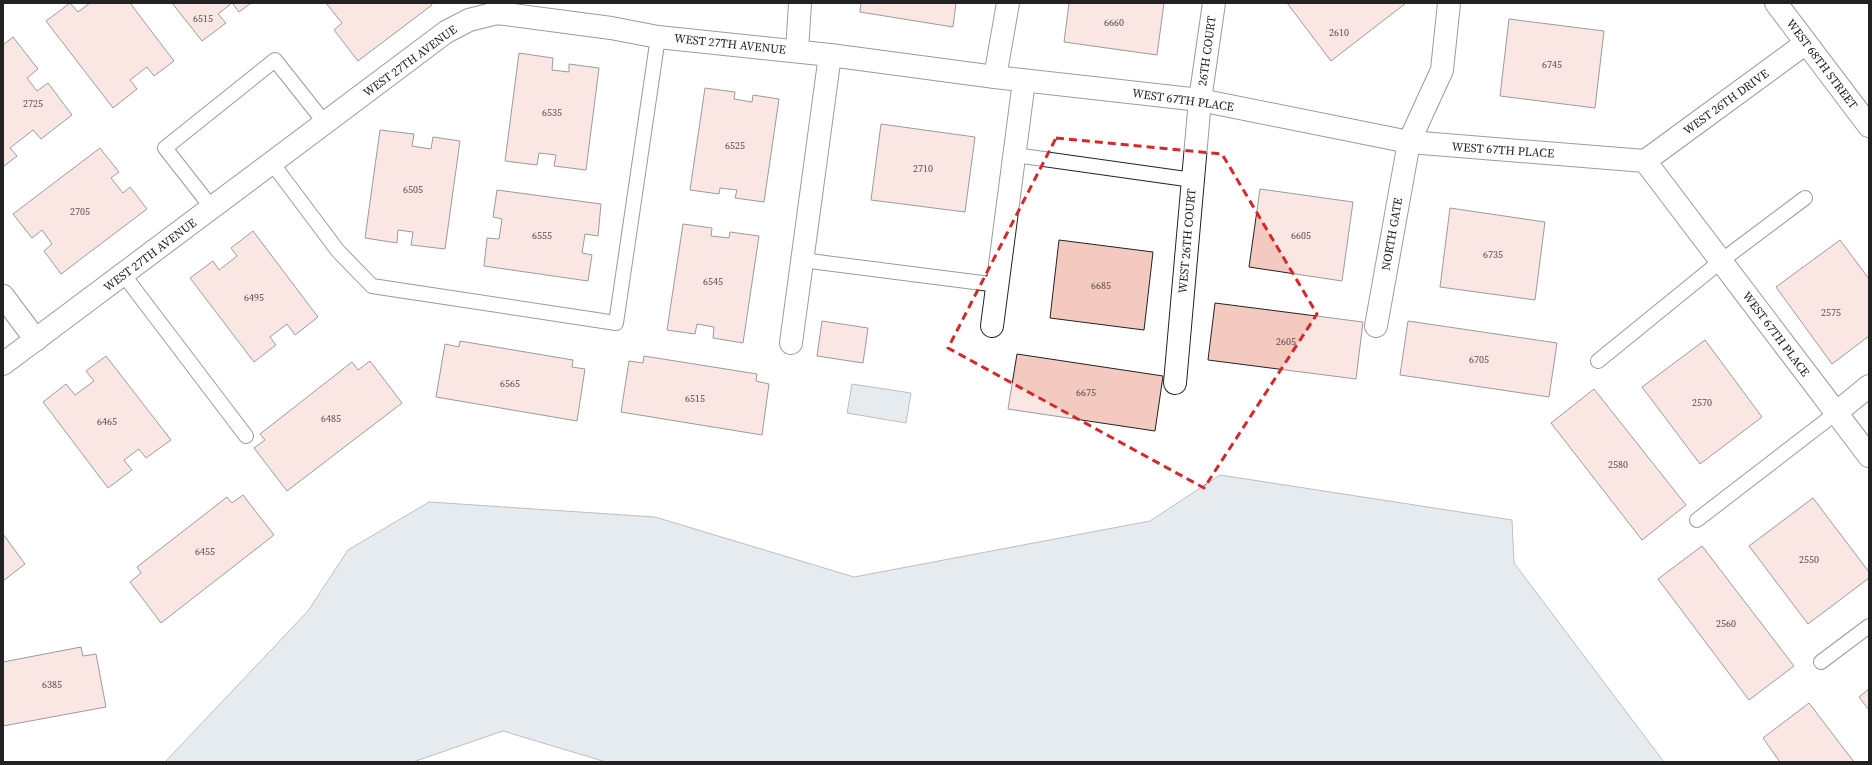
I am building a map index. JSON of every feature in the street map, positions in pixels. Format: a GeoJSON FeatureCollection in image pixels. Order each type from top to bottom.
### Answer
{"type":"FeatureCollection","features":[{"type":"Feature","properties":{"kind":"street"},"geometry":{"type":"LineString","coordinates":[[797,51],[800,3]]}},
{"type":"Feature","properties":{"kind":"street"},"geometry":{"type":"LineString","coordinates":[[995,77],[1008,3]]}},
{"type":"Feature","properties":{"kind":"street","name":"26TH COURT"},"geometry":{"type":"LineString","coordinates":[[1200,100],[1214,3]]}},
{"type":"Feature","properties":{"kind":"street","name":"NORTH GATE"},"geometry":{"type":"LineString","coordinates":[[1376,326],[1409,142],[1442,70],[1449,3]]}},
{"type":"Feature","properties":{"kind":"street","name":"WEST 68TH STREET"},"geometry":{"type":"LineString","coordinates":[[1776,3],[1869,126]]}},
{"type":"Feature","properties":{"kind":"street","name":"WEST 27TH AVENUE"},"geometry":{"type":"LineString","coordinates":[[3,364],[446,32],[476,18],[497,13],[611,28],[658,37],[797,51],[995,77]]}},
{"type":"Feature","properties":{"kind":"street","name":"WEST 26TH DRIVE"},"geometry":{"type":"LineString","coordinates":[[1645,161],[1806,43]]}},
{"type":"Feature","properties":{"kind":"street"},"geometry":{"type":"LineString","coordinates":[[791,344],[830,55]]}},
{"type":"Feature","properties":{"kind":"street","name":"WEST 67TH PLACE"},"geometry":{"type":"LineString","coordinates":[[995,77],[1200,100],[1409,142],[1645,161],[1869,456]]}},
{"type":"Feature","properties":{"kind":"street"},"geometry":{"type":"LineString","coordinates":[[992,326],[1024,81]]}},
{"type":"Feature","properties":{"kind":"street","name":"WEST 26TH COURT"},"geometry":{"type":"LineString","coordinates":[[1175,383],[1200,100]]}},
{"type":"Feature","properties":{"kind":"street"},"geometry":{"type":"LineString","coordinates":[[3,296],[36,340]]}},
{"type":"Feature","properties":{"kind":"street"},"geometry":{"type":"LineString","coordinates":[[1836,413],[1869,386]]}},
{"type":"Feature","properties":{"kind":"lane"},"geometry":{"type":"LineString","coordinates":[[272,163],[338,251],[372,286],[616,323],[658,37]]}},
{"type":"Feature","properties":{"kind":"lane"},"geometry":{"type":"LineString","coordinates":[[212,208],[165,148],[275,60],[325,123]]}},
{"type":"Feature","properties":{"kind":"lane"},"geometry":{"type":"LineString","coordinates":[[1015,155],[1193,180]]}},
{"type":"Feature","properties":{"kind":"lane"},"geometry":{"type":"LineString","coordinates":[[1598,361],[1722,261],[1805,198]]}},
{"type":"Feature","properties":{"kind":"lane"},"geometry":{"type":"LineString","coordinates":[[802,260],[998,285]]}},
{"type":"Feature","properties":{"kind":"lane"},"geometry":{"type":"LineString","coordinates":[[123,274],[246,436]]}},
{"type":"Feature","properties":{"kind":"lane"},"geometry":{"type":"LineString","coordinates":[[1697,520],[1836,413]]}},
{"type":"Feature","properties":{"kind":"lane"},"geometry":{"type":"LineString","coordinates":[[1821,662],[1869,626]]}},
{"type":"Feature","properties":{"kind":"highlighted area"},"geometry":{"type":"Polygon","coordinates":[[[1056,138],[1222,154],[1317,314],[1204,488],[948,348],[1056,138]]]}},
{"type":"Feature","properties":{"kind":"shaded area"},"geometry":{"type":"Polygon","coordinates":[[[852,384],[911,393],[906,423],[847,413],[852,384]]]}},
{"type":"Feature","properties":{"kind":"shaded area"},"geometry":{"type":"Polygon","coordinates":[[[1220,475],[1512,520],[1514,563],[1664,762],[606,762],[503,731],[413,762],[165,762],[308,611],[348,550],[429,502],[655,517],[854,577],[1150,521],[1220,475]]]}},
{"type":"Feature","properties":{"kind":"building"},"geometry":{"type":"Polygon","coordinates":[[[70,3],[78,12],[90,3],[130,3],[174,61],[154,76],[147,67],[130,80],[137,89],[113,108],[46,21],[70,3]]]}},
{"type":"Feature","properties":{"kind":"building"},"geometry":{"type":"Polygon","coordinates":[[[172,3],[232,3],[218,14],[226,23],[202,41],[172,3]]]}},
{"type":"Feature","properties":{"kind":"building"},"geometry":{"type":"Polygon","coordinates":[[[232,3],[251,3],[239,12],[232,3]]]}},
{"type":"Feature","properties":{"kind":"building"},"geometry":{"type":"Polygon","coordinates":[[[326,3],[431,3],[432,5],[358,61],[334,30],[342,23],[326,3]]]}},
{"type":"Feature","properties":{"kind":"building"},"geometry":{"type":"Polygon","coordinates":[[[861,3],[956,3],[953,27],[860,12],[861,3]]]}},
{"type":"Feature","properties":{"kind":"building"},"geometry":{"type":"Polygon","coordinates":[[[1069,3],[1164,3],[1157,55],[1064,42],[1069,3]]]}},
{"type":"Feature","properties":{"kind":"building"},"geometry":{"type":"Polygon","coordinates":[[[1287,3],[1406,3],[1331,61],[1287,3]]]}},
{"type":"Feature","properties":{"kind":"building"},"geometry":{"type":"Polygon","coordinates":[[[1509,19],[1604,31],[1595,108],[1500,96],[1509,19]]]}},
{"type":"Feature","properties":{"kind":"building"},"geometry":{"type":"Polygon","coordinates":[[[13,37],[38,69],[27,78],[37,91],[48,83],[72,115],[41,139],[33,130],[10,148],[17,156],[3,167],[3,45],[13,37]]]}},
{"type":"Feature","properties":{"kind":"building"},"geometry":{"type":"Polygon","coordinates":[[[519,53],[553,58],[552,70],[569,72],[569,64],[599,68],[586,170],[554,166],[556,155],[539,153],[537,165],[505,161],[519,53]]]}},
{"type":"Feature","properties":{"kind":"building"},"geometry":{"type":"Polygon","coordinates":[[[705,88],[735,92],[734,99],[752,102],[753,95],[779,99],[764,202],[735,198],[737,190],[720,188],[719,194],[690,190],[705,88]]]}},
{"type":"Feature","properties":{"kind":"building"},"geometry":{"type":"Polygon","coordinates":[[[881,124],[975,137],[965,212],[871,200],[881,124]]]}},
{"type":"Feature","properties":{"kind":"building"},"geometry":{"type":"Polygon","coordinates":[[[380,130],[414,134],[412,146],[431,149],[433,137],[460,141],[445,249],[411,245],[413,232],[398,230],[397,243],[365,238],[380,130]]]}},
{"type":"Feature","properties":{"kind":"building"},"geometry":{"type":"Polygon","coordinates":[[[100,148],[119,172],[111,178],[123,193],[130,187],[147,209],[61,274],[44,251],[52,244],[42,230],[32,238],[13,214],[100,148]]]}},
{"type":"Feature","properties":{"kind":"building"},"geometry":{"type":"Polygon","coordinates":[[[1260,189],[1353,202],[1342,281],[1249,267],[1260,189]]]}},
{"type":"Feature","properties":{"kind":"building"},"geometry":{"type":"Polygon","coordinates":[[[497,190],[601,204],[598,236],[585,234],[582,253],[592,255],[588,281],[484,266],[487,238],[499,239],[502,219],[493,217],[497,190]]]}},
{"type":"Feature","properties":{"kind":"building"},"geometry":{"type":"Polygon","coordinates":[[[1450,208],[1545,222],[1535,300],[1440,287],[1450,208]]]}},
{"type":"Feature","properties":{"kind":"building"},"geometry":{"type":"Polygon","coordinates":[[[683,224],[712,228],[711,236],[729,238],[730,232],[759,236],[743,343],[713,338],[714,327],[697,324],[695,334],[667,330],[683,224]]]}},
{"type":"Feature","properties":{"kind":"building"},"geometry":{"type":"Polygon","coordinates":[[[253,231],[318,317],[295,335],[287,324],[270,337],[276,345],[254,362],[190,278],[213,261],[219,270],[237,256],[231,248],[253,231]]]}},
{"type":"Feature","properties":{"kind":"building"},"geometry":{"type":"Polygon","coordinates":[[[1059,240],[1153,252],[1144,330],[1050,318],[1059,240]]]}},
{"type":"Feature","properties":{"kind":"building"},"geometry":{"type":"Polygon","coordinates":[[[1840,240],[1869,279],[1869,336],[1832,364],[1776,287],[1840,240]]]}},
{"type":"Feature","properties":{"kind":"building"},"geometry":{"type":"Polygon","coordinates":[[[1215,303],[1363,322],[1356,379],[1208,360],[1215,303]]]}},
{"type":"Feature","properties":{"kind":"building"},"geometry":{"type":"Polygon","coordinates":[[[822,321],[868,328],[863,363],[817,356],[822,321]]]}},
{"type":"Feature","properties":{"kind":"building"},"geometry":{"type":"Polygon","coordinates":[[[1408,321],[1557,343],[1549,397],[1400,375],[1408,321]]]}},
{"type":"Feature","properties":{"kind":"building"},"geometry":{"type":"Polygon","coordinates":[[[1705,340],[1762,417],[1700,464],[1642,387],[1705,340]]]}},
{"type":"Feature","properties":{"kind":"building"},"geometry":{"type":"Polygon","coordinates":[[[460,341],[573,360],[572,367],[585,369],[577,421],[436,397],[445,344],[459,347],[460,341]]]}},
{"type":"Feature","properties":{"kind":"building"},"geometry":{"type":"Polygon","coordinates":[[[1017,354],[1163,376],[1155,431],[1008,409],[1017,354]]]}},
{"type":"Feature","properties":{"kind":"building"},"geometry":{"type":"Polygon","coordinates":[[[106,356],[171,440],[146,458],[139,449],[124,460],[132,470],[108,488],[43,402],[66,384],[75,395],[94,381],[86,371],[106,356]]]}},
{"type":"Feature","properties":{"kind":"building"},"geometry":{"type":"Polygon","coordinates":[[[644,356],[757,374],[756,381],[769,384],[762,435],[621,412],[629,361],[643,363],[644,356]]]}},
{"type":"Feature","properties":{"kind":"building"},"geometry":{"type":"Polygon","coordinates":[[[370,361],[402,403],[287,491],[254,448],[265,440],[260,434],[352,362],[358,370],[370,361]]]}},
{"type":"Feature","properties":{"kind":"building"},"geometry":{"type":"Polygon","coordinates":[[[1594,389],[1686,505],[1642,540],[1551,423],[1594,389]]]}},
{"type":"Feature","properties":{"kind":"building"},"geometry":{"type":"Polygon","coordinates":[[[243,495],[274,535],[161,623],[130,582],[141,573],[137,567],[227,497],[232,503],[243,495]]]}},
{"type":"Feature","properties":{"kind":"building"},"geometry":{"type":"Polygon","coordinates":[[[1813,498],[1869,572],[1869,578],[1808,624],[1749,546],[1813,498]]]}},
{"type":"Feature","properties":{"kind":"building"},"geometry":{"type":"Polygon","coordinates":[[[3,534],[25,564],[3,581],[3,534]]]}},
{"type":"Feature","properties":{"kind":"building"},"geometry":{"type":"Polygon","coordinates":[[[1702,546],[1794,666],[1749,700],[1658,579],[1702,546]]]}},
{"type":"Feature","properties":{"kind":"building"},"geometry":{"type":"Polygon","coordinates":[[[81,647],[83,656],[96,654],[106,707],[3,726],[3,662],[81,647]]]}},
{"type":"Feature","properties":{"kind":"building"},"geometry":{"type":"Polygon","coordinates":[[[1869,689],[1869,710],[1859,697],[1869,689]]]}},
{"type":"Feature","properties":{"kind":"building"},"geometry":{"type":"Polygon","coordinates":[[[1809,703],[1854,762],[1780,762],[1763,738],[1809,703]]]}}]}
